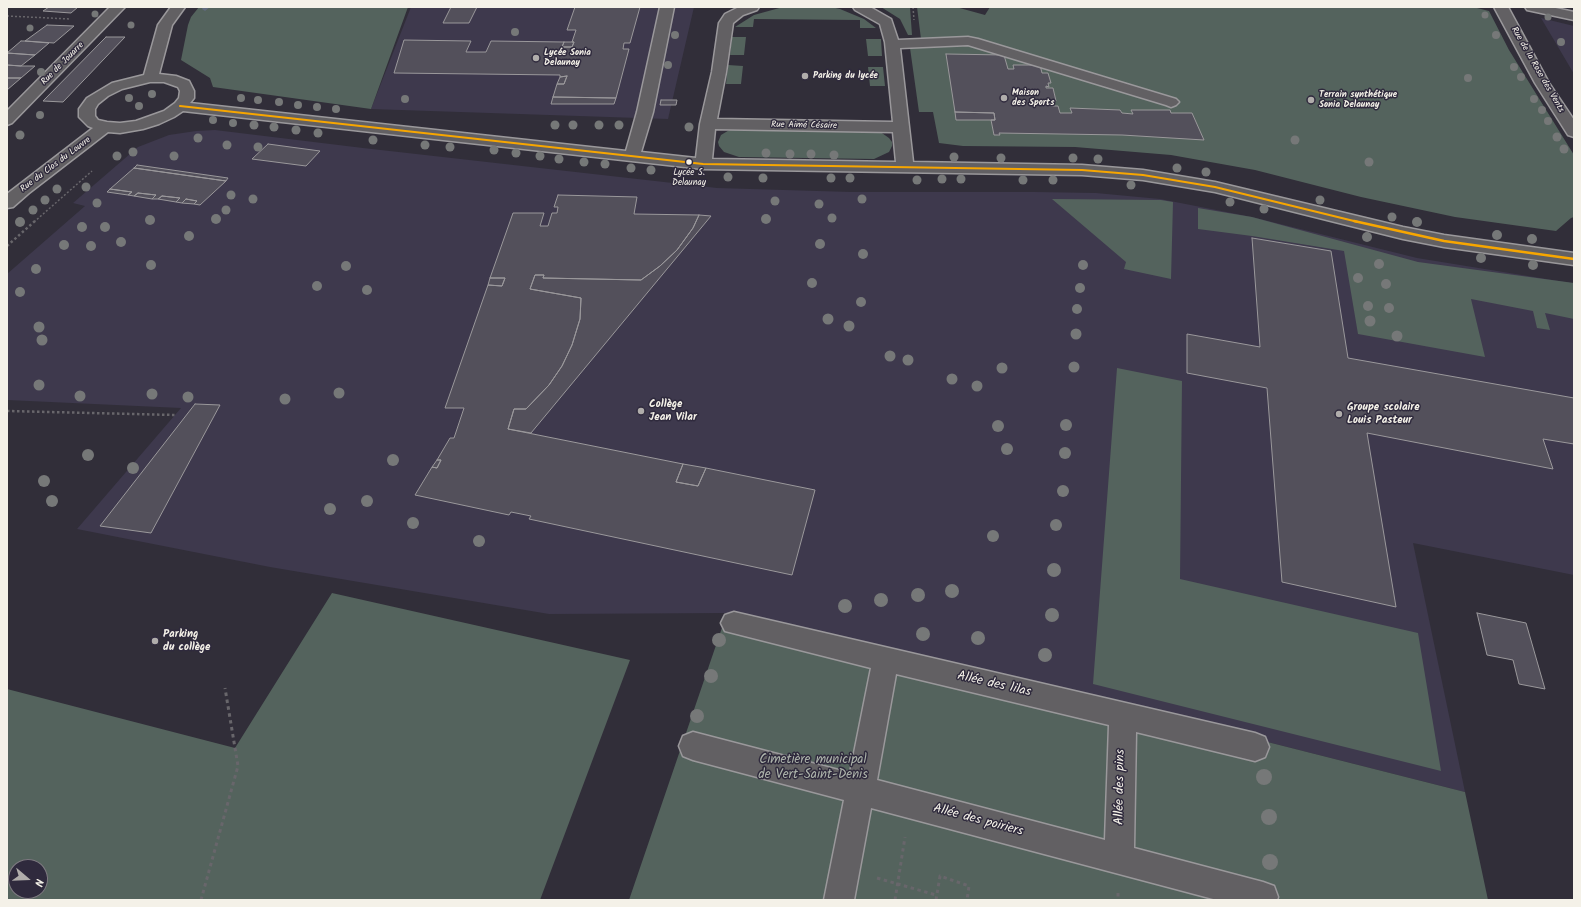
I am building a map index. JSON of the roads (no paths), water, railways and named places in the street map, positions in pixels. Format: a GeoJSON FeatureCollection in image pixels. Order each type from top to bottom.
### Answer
{"type":"FeatureCollection","features":[{"type":"Feature","properties":{"kind":"street","name":"Rue de Jouarre"},"geometry":{"type":"LineString","coordinates":[[7,120],[118,7]]}},
{"type":"Feature","properties":{"kind":"street"},"geometry":{"type":"LineString","coordinates":[[150,78],[165,25],[178,7]]}},
{"type":"Feature","properties":{"kind":"street"},"geometry":{"type":"LineString","coordinates":[[632,157],[645,112],[667,7]]}},
{"type":"Feature","properties":{"kind":"street"},"geometry":{"type":"LineString","coordinates":[[703,164],[708,124],[719,72],[726,22],[730,17],[738,12],[752,7]]}},
{"type":"Feature","properties":{"kind":"street"},"geometry":{"type":"LineString","coordinates":[[860,7],[886,22],[892,44],[905,167]]}},
{"type":"Feature","properties":{"kind":"street","name":"Rue de la Rose des Vents"},"geometry":{"type":"LineString","coordinates":[[1501,7],[1542,83],[1574,132]]}},
{"type":"Feature","properties":{"kind":"street"},"geometry":{"type":"LineString","coordinates":[[1532,7],[1574,16]]}},
{"type":"Feature","properties":{"kind":"street"},"geometry":{"type":"LineString","coordinates":[[892,44],[968,41],[978,43],[1171,102]]}},
{"type":"Feature","properties":{"kind":"street"},"geometry":{"type":"LineString","coordinates":[[150,78],[176,80],[184,84],[187,90],[186,98],[180,106],[169,114],[143,124],[120,128],[105,127],[93,123],[87,117],[87,110],[92,101],[103,93],[117,86],[150,78]]}},
{"type":"Feature","properties":{"kind":"street"},"geometry":{"type":"LineString","coordinates":[[180,106],[703,164],[1082,170],[1143,175],[1215,187],[1403,233],[1444,241],[1574,259]]}},
{"type":"Feature","properties":{"kind":"street","name":"Rue Aimé Césaire"},"geometry":{"type":"LineString","coordinates":[[708,124],[901,127]]}},
{"type":"Feature","properties":{"kind":"street","name":"Rue du Clos du Louvre"},"geometry":{"type":"LineString","coordinates":[[7,203],[23,189],[105,127]]}},
{"type":"Feature","properties":{"kind":"street","name":"Allée des lilas"},"geometry":{"type":"LineString","coordinates":[[734,623],[1255,747]]}},
{"type":"Feature","properties":{"kind":"street"},"geometry":{"type":"LineString","coordinates":[[839,900],[886,659]]}},
{"type":"Feature","properties":{"kind":"street","name":"Allée des pins"},"geometry":{"type":"LineString","coordinates":[[1119,859],[1123,716]]}},
{"type":"Feature","properties":{"kind":"street","name":"Allée des poiriers"},"geometry":{"type":"LineString","coordinates":[[693,746],[1263,897]]}},
{"type":"Feature","properties":{"kind":"place","name":"Lycée Sonia Delaunay"},"geometry":{"type":"Point","coordinates":[536,58]}},
{"type":"Feature","properties":{"kind":"place","name":"Parking du lycée"},"geometry":{"type":"Point","coordinates":[805,76]}},
{"type":"Feature","properties":{"kind":"place","name":"Maison des Sports"},"geometry":{"type":"Point","coordinates":[1004,98]}},
{"type":"Feature","properties":{"kind":"place","name":"Terrain synthétique Sonia Delaunay"},"geometry":{"type":"Point","coordinates":[1311,100]}},
{"type":"Feature","properties":{"kind":"place","name":"Lycée S. Delaunay"},"geometry":{"type":"Point","coordinates":[689,162]}},
{"type":"Feature","properties":{"kind":"place","name":"Collège Jean Vilar"},"geometry":{"type":"Point","coordinates":[641,411]}},
{"type":"Feature","properties":{"kind":"place","name":"Groupe scolaire Louis Pasteur"},"geometry":{"type":"Point","coordinates":[1339,414]}},
{"type":"Feature","properties":{"kind":"place","name":"Parking du collège"},"geometry":{"type":"Point","coordinates":[155,641]}},
{"type":"Feature","properties":{"kind":"park label","name":"Cimetière municipal de Vert-Saint-Denis"},"geometry":{"type":"Point","coordinates":[813,768]}}]}
